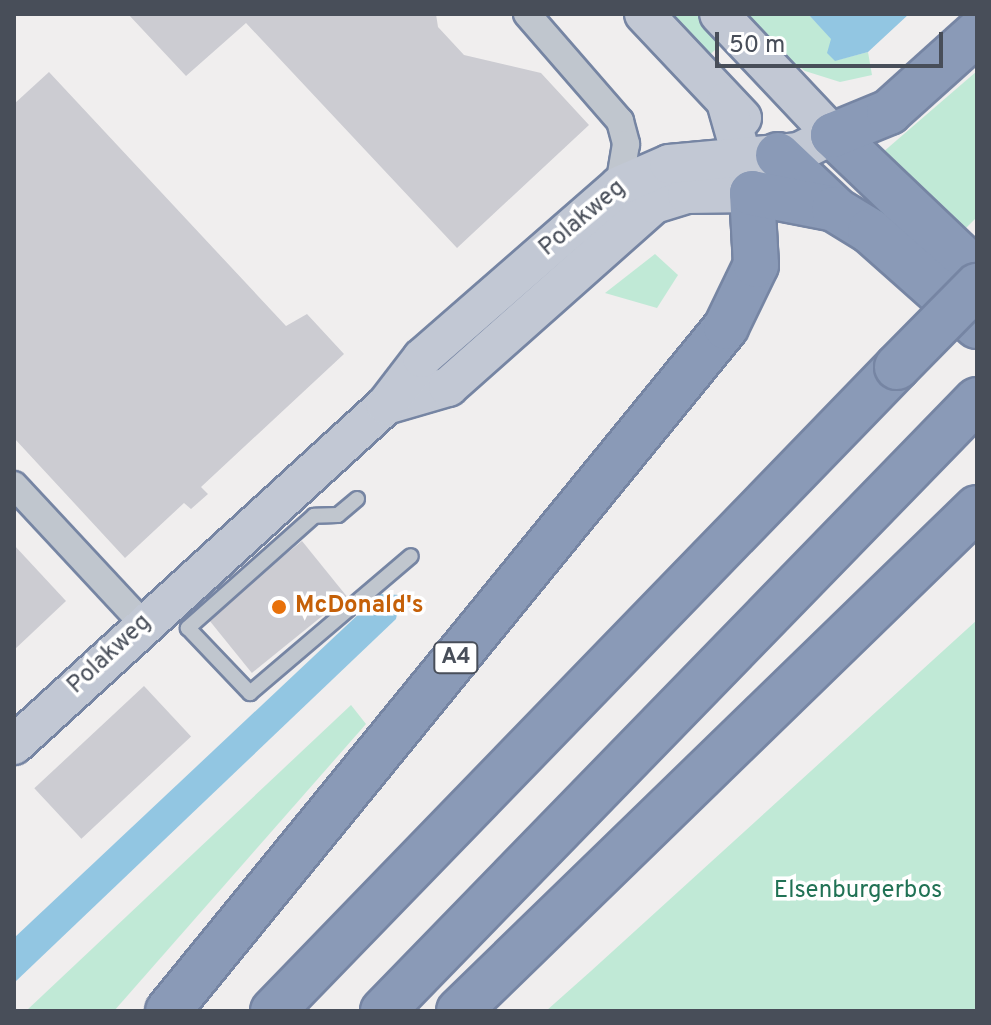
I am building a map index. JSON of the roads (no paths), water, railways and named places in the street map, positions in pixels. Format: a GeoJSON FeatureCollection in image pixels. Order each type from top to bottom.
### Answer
{"type":"FeatureCollection","features":[{"type":"Feature","properties":{"kind":"highway"},"geometry":{"type":"LineString","coordinates":[[977,33],[889,112],[833,135],[977,272]]}},
{"type":"Feature","properties":{"kind":"highway"},"geometry":{"type":"LineString","coordinates":[[757,168],[870,231],[977,326]]}},
{"type":"Feature","properties":{"kind":"highway","name":"A4"},"geometry":{"type":"LineString","coordinates":[[168,1011],[726,327],[756,265],[757,168]]}},
{"type":"Feature","properties":{"kind":"highway"},"geometry":{"type":"LineString","coordinates":[[834,209],[858,242],[977,349]]}},
{"type":"Feature","properties":{"kind":"highway"},"geometry":{"type":"LineString","coordinates":[[273,1011],[977,286]]}},
{"type":"Feature","properties":{"kind":"highway"},"geometry":{"type":"LineString","coordinates":[[383,1011],[964,413]]}},
{"type":"Feature","properties":{"kind":"highway"},"geometry":{"type":"LineString","coordinates":[[459,1011],[977,508]]}},
{"type":"Feature","properties":{"kind":"street"},"geometry":{"type":"LineString","coordinates":[[527,14],[620,121],[626,144],[619,186]]}},
{"type":"Feature","properties":{"kind":"street"},"geometry":{"type":"LineString","coordinates":[[644,14],[726,102],[757,168]]}},
{"type":"Feature","properties":{"kind":"street"},"geometry":{"type":"LineString","coordinates":[[719,14],[833,135]]}},
{"type":"Feature","properties":{"kind":"street","name":"Polakweg"},"geometry":{"type":"LineString","coordinates":[[386,405],[448,387],[654,204],[757,168],[833,135]]}},
{"type":"Feature","properties":{"kind":"street","name":"Polakweg"},"geometry":{"type":"LineString","coordinates":[[14,745],[386,405],[422,358],[619,186],[669,164],[757,168]]}},
{"type":"Feature","properties":{"kind":"street"},"geometry":{"type":"LineString","coordinates":[[14,485],[143,624]]}},
{"type":"Feature","properties":{"kind":"lane"},"geometry":{"type":"LineString","coordinates":[[357,499],[338,515],[314,516],[188,628],[250,693],[411,556]]}},
{"type":"Feature","properties":{"kind":"water"},"geometry":{"type":"Polygon","coordinates":[[[808,14],[909,14],[868,52],[835,61],[827,53],[831,39],[808,14]]]}},
{"type":"Feature","properties":{"kind":"water"},"geometry":{"type":"Polygon","coordinates":[[[380,594],[401,595],[396,619],[14,983],[14,938],[380,594]]]}},
{"type":"Feature","properties":{"kind":"place","name":"McDonald's"},"geometry":{"type":"Point","coordinates":[279,607]}},
{"type":"Feature","properties":{"kind":"park label","name":"Elsenburgerbos"},"geometry":{"type":"Point","coordinates":[858,892]}}]}
